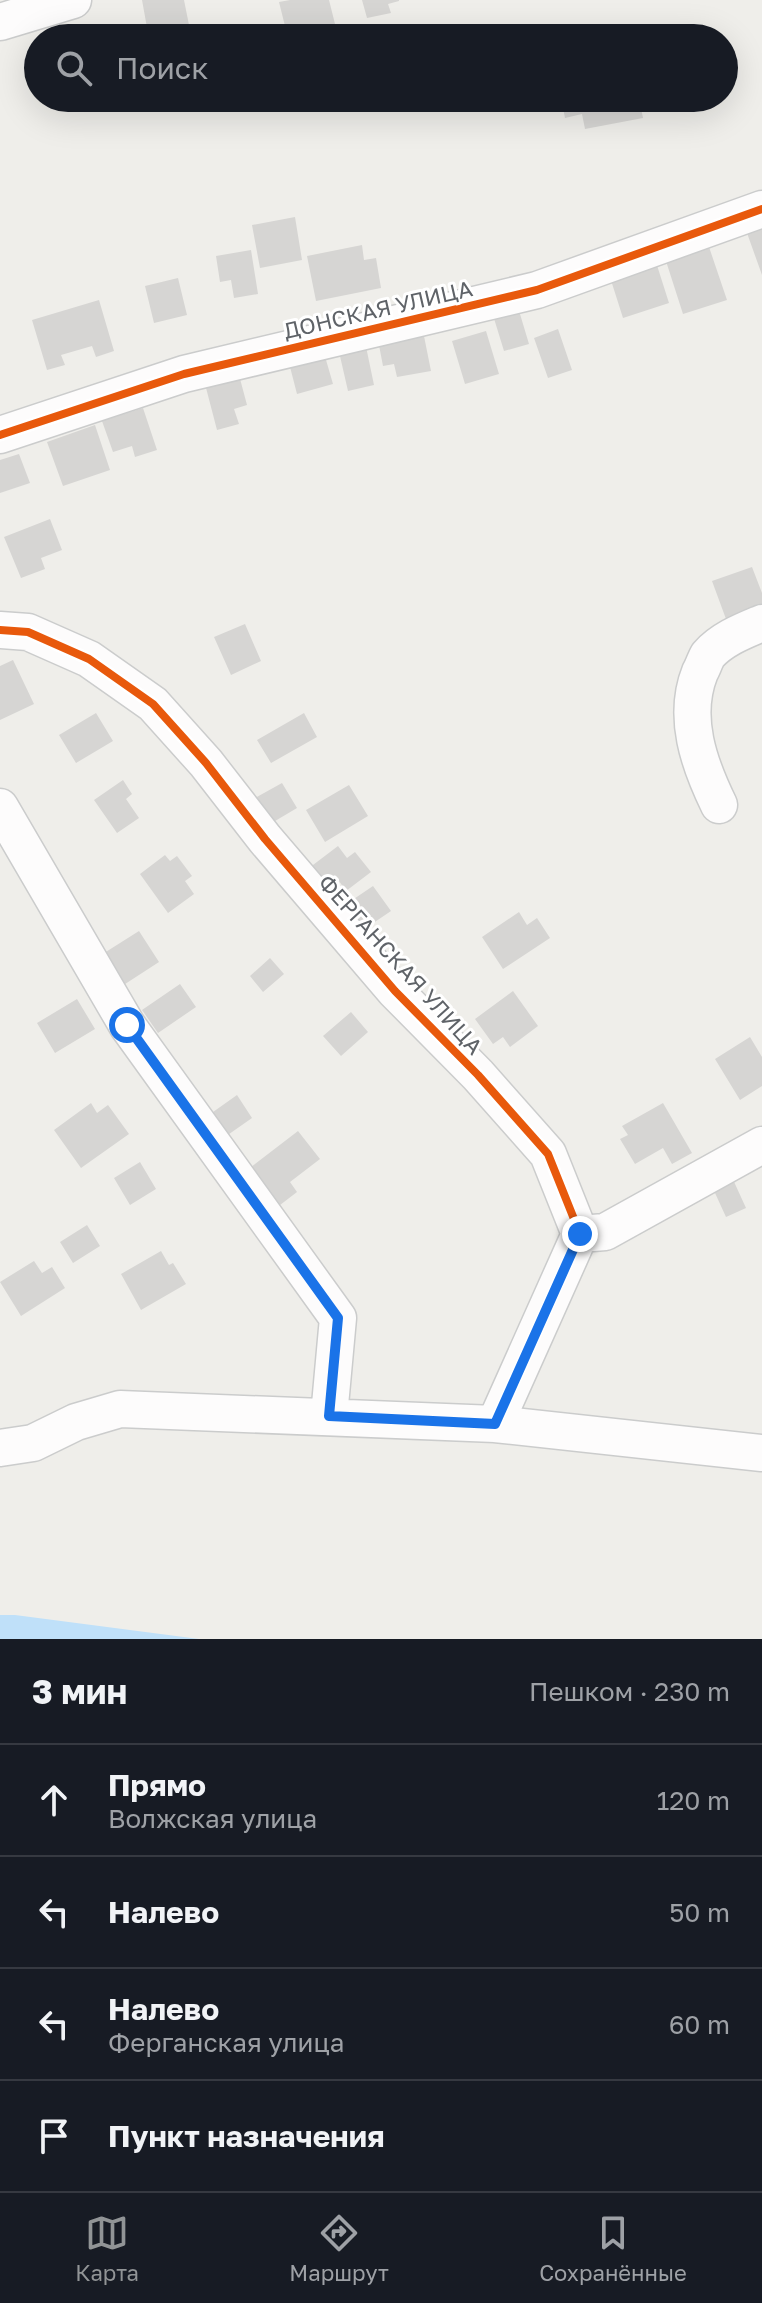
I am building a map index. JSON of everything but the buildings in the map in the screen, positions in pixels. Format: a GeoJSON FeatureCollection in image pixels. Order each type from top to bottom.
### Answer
{"type":"FeatureCollection","features":[{"type":"Feature","properties":{"kind":"street"},"geometry":{"type":"LineString","coordinates":[[0,22],[73,0]]}},
{"type":"Feature","properties":{"kind":"street","name":"ДОНСКАЯ УЛИЦА"},"geometry":{"type":"LineString","coordinates":[[0,435],[184,374],[537,290],[762,209]]}},
{"type":"Feature","properties":{"kind":"street"},"geometry":{"type":"LineString","coordinates":[[719,805],[703,771],[693,732],[693,691],[707,656],[735,634],[762,623]]}},
{"type":"Feature","properties":{"kind":"street","name":"ФЕРГАНСКАЯ УЛИЦА"},"geometry":{"type":"LineString","coordinates":[[0,630],[28,632],[89,659],[153,704],[206,763],[265,839],[395,991],[478,1075],[548,1154],[580,1234]]}},
{"type":"Feature","properties":{"kind":"street"},"geometry":{"type":"LineString","coordinates":[[0,807],[127,1025],[338,1318],[329,1416]]}},
{"type":"Feature","properties":{"kind":"street"},"geometry":{"type":"LineString","coordinates":[[495,1424],[580,1234],[605,1232],[762,1145]]}},
{"type":"Feature","properties":{"kind":"street"},"geometry":{"type":"LineString","coordinates":[[0,1448],[33,1443],[76,1422],[120,1409],[495,1424],[762,1453]]}},
{"type":"Feature","properties":{"kind":"water"},"geometry":{"type":"Polygon","coordinates":[[[0,1615],[15,1615],[199,1639],[0,1639],[0,1615]]]}},
{"type":"Feature","properties":{"kind":"cycle path"},"geometry":{"type":"LineString","coordinates":[[0,435],[184,374],[537,290],[762,209]]}},
{"type":"Feature","properties":{"kind":"cycle path"},"geometry":{"type":"LineString","coordinates":[[0,630],[28,632],[89,659],[153,704],[206,763],[265,839],[395,991],[478,1075],[548,1154],[580,1234],[495,1424]]}},
{"type":"Feature","properties":{"kind":"route"},"geometry":{"type":"LineString","coordinates":[[127,1025],[338,1318],[329,1416],[495,1424],[580,1234]]}}]}
